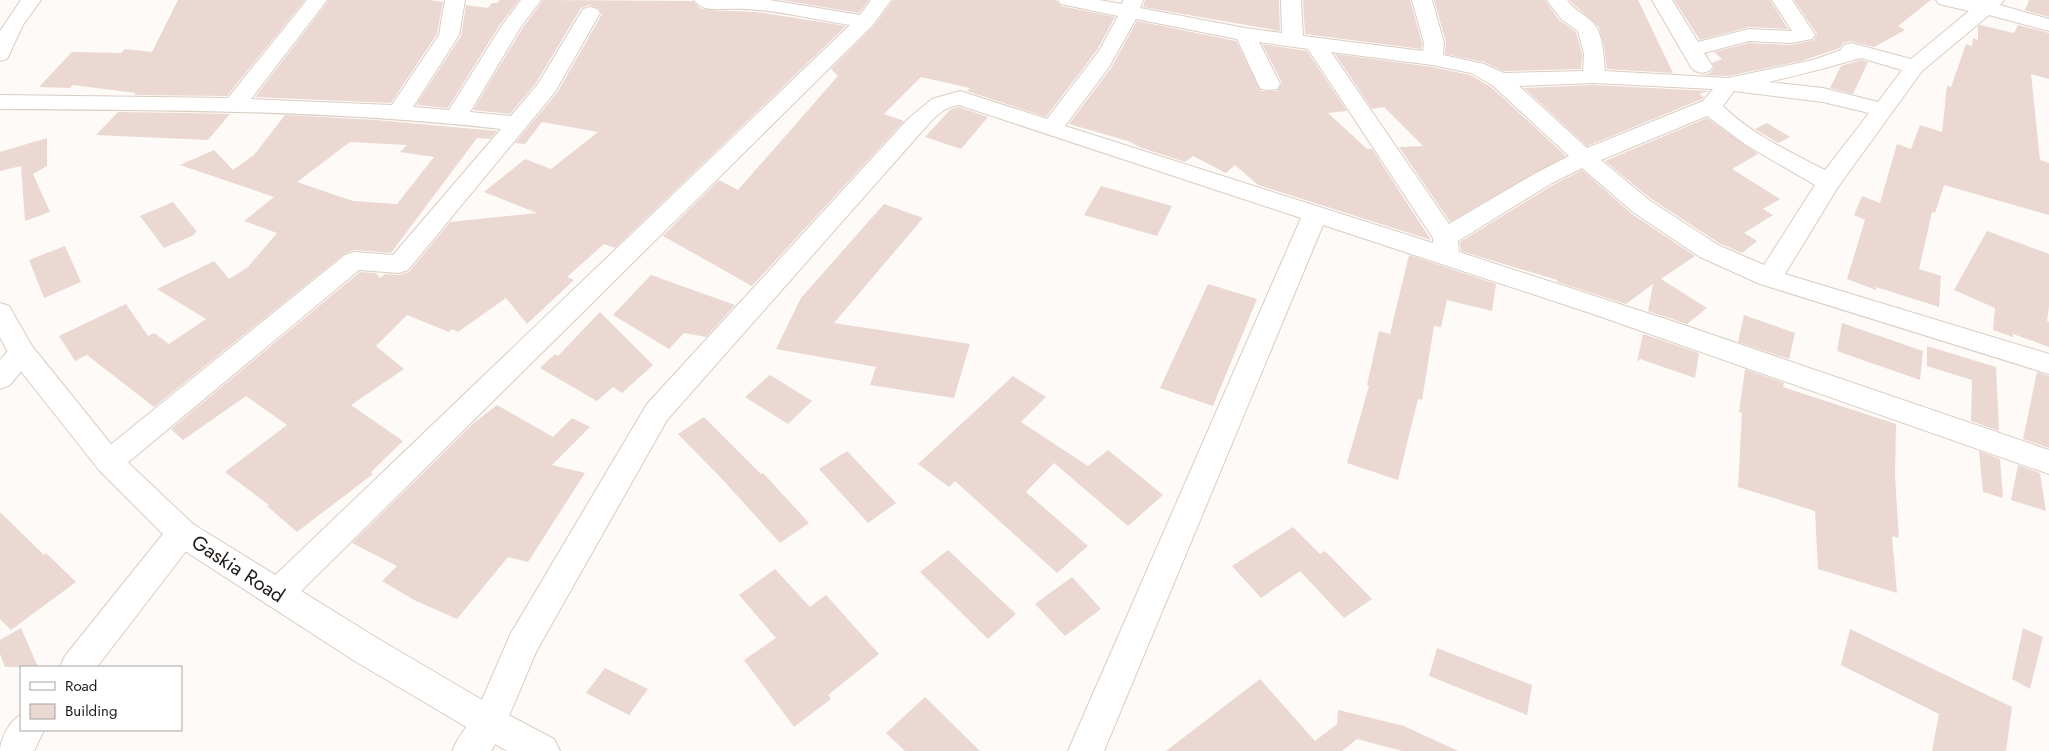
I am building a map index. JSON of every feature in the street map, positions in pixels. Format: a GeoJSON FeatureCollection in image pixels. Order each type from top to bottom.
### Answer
{"type":"FeatureCollection","features":[{"type":"Feature","properties":{"kind":"street"},"geometry":{"type":"LineString","coordinates":[[0,55],[13,26],[32,0]]}},
{"type":"Feature","properties":{"kind":"street"},"geometry":{"type":"LineString","coordinates":[[236,104],[316,0]]}},
{"type":"Feature","properties":{"kind":"street"},"geometry":{"type":"LineString","coordinates":[[398,112],[449,35],[455,0]]}},
{"type":"Feature","properties":{"kind":"street"},"geometry":{"type":"LineString","coordinates":[[456,117],[511,27],[531,0]]}},
{"type":"Feature","properties":{"kind":"street"},"geometry":{"type":"LineString","coordinates":[[704,0],[709,3],[747,2],[865,22]]}},
{"type":"Feature","properties":{"kind":"street"},"geometry":{"type":"LineString","coordinates":[[277,594],[865,22],[881,0]]}},
{"type":"Feature","properties":{"kind":"street"},"geometry":{"type":"LineString","coordinates":[[1068,0],[1131,6],[1245,34],[1432,59],[1477,68],[1500,80],[1584,158],[1641,206],[1709,251],[1769,278],[2049,364]]}},
{"type":"Feature","properties":{"kind":"street"},"geometry":{"type":"LineString","coordinates":[[1291,0],[1293,40]]}},
{"type":"Feature","properties":{"kind":"street"},"geometry":{"type":"LineString","coordinates":[[1422,0],[1434,43],[1432,59]]}},
{"type":"Feature","properties":{"kind":"street"},"geometry":{"type":"LineString","coordinates":[[1557,0],[1568,15],[1586,28],[1594,54],[1594,77]]}},
{"type":"Feature","properties":{"kind":"street"},"geometry":{"type":"LineString","coordinates":[[1662,0],[1693,50],[1719,83]]}},
{"type":"Feature","properties":{"kind":"street"},"geometry":{"type":"LineString","coordinates":[[1693,50],[1749,35],[1805,35],[1782,0]]}},
{"type":"Feature","properties":{"kind":"street"},"geometry":{"type":"LineString","coordinates":[[1946,0],[1990,4],[2049,25]]}},
{"type":"Feature","properties":{"kind":"street"},"geometry":{"type":"LineString","coordinates":[[1769,278],[1829,182],[1915,67],[1990,4]]}},
{"type":"Feature","properties":{"kind":"street"},"geometry":{"type":"LineString","coordinates":[[1051,129],[1112,46],[1131,6]]}},
{"type":"Feature","properties":{"kind":"street"},"geometry":{"type":"LineString","coordinates":[[109,462],[354,261],[399,264],[547,87],[590,13]]}},
{"type":"Feature","properties":{"kind":"street"},"geometry":{"type":"LineString","coordinates":[[1245,34],[1269,84]]}},
{"type":"Feature","properties":{"kind":"street"},"geometry":{"type":"LineString","coordinates":[[1315,43],[1446,247]]}},
{"type":"Feature","properties":{"kind":"street"},"geometry":{"type":"LineString","coordinates":[[1719,83],[1819,64],[1840,56],[1853,54],[1851,49],[1915,67]]}},
{"type":"Feature","properties":{"kind":"street"},"geometry":{"type":"LineString","coordinates":[[1500,80],[1594,77],[1719,83],[1822,95],[1883,110]]}},
{"type":"Feature","properties":{"kind":"street"},"geometry":{"type":"LineString","coordinates":[[1446,247],[1544,178],[1584,158],[1711,106],[1719,83]]}},
{"type":"Feature","properties":{"kind":"street"},"geometry":{"type":"LineString","coordinates":[[470,751],[489,723],[523,644],[657,412],[933,107],[947,99],[960,98],[1315,215],[1446,247],[1648,323],[2049,462]]}},
{"type":"Feature","properties":{"kind":"street"},"geometry":{"type":"LineString","coordinates":[[0,102],[236,104],[398,112],[517,124]]}},
{"type":"Feature","properties":{"kind":"street"},"geometry":{"type":"LineString","coordinates":[[1711,106],[1718,115],[1762,145],[1792,164],[1829,182]]}},
{"type":"Feature","properties":{"kind":"street"},"geometry":{"type":"LineString","coordinates":[[1086,751],[1315,215]]}},
{"type":"Feature","properties":{"kind":"street","name":"Gaskia Road"},"geometry":{"type":"LineString","coordinates":[[0,313],[22,353],[109,462],[182,533],[277,594],[489,723],[542,751]]}},
{"type":"Feature","properties":{"kind":"street"},"geometry":{"type":"LineString","coordinates":[[0,378],[22,353]]}},
{"type":"Feature","properties":{"kind":"street"},"geometry":{"type":"LineString","coordinates":[[78,666],[182,533]]}},
{"type":"Feature","properties":{"kind":"street"},"geometry":{"type":"LineString","coordinates":[[15,751],[26,731]]}},
{"type":"Feature","properties":{"kind":"building"},"geometry":{"type":"Polygon","coordinates":[[[178,0],[305,0],[227,96],[134,95],[136,93],[73,85],[70,88],[39,87],[72,52],[121,53],[125,49],[152,52],[178,0]]]}},
{"type":"Feature","properties":{"kind":"building"},"geometry":{"type":"Polygon","coordinates":[[[329,0],[430,0],[443,2],[437,34],[391,103],[255,97],[329,0]]]}},
{"type":"Feature","properties":{"kind":"building"},"geometry":{"type":"Polygon","coordinates":[[[500,0],[519,0],[499,26],[448,108],[416,105],[461,36],[466,5],[488,8],[492,3],[497,3],[500,0]]]}},
{"type":"Feature","properties":{"kind":"building"},"geometry":{"type":"Polygon","coordinates":[[[543,0],[693,1],[700,8],[708,10],[757,12],[846,26],[615,248],[604,244],[567,277],[574,280],[527,324],[506,298],[458,332],[452,329],[449,332],[407,315],[376,346],[404,369],[351,405],[403,441],[371,472],[373,474],[297,532],[267,506],[269,505],[225,472],[287,425],[246,396],[183,440],[171,429],[360,272],[376,273],[380,278],[385,274],[399,275],[409,272],[450,222],[537,213],[484,192],[525,159],[551,169],[598,132],[542,122],[525,144],[515,143],[557,93],[602,14],[598,8],[589,5],[581,8],[536,83],[510,114],[473,110],[522,29],[543,0]]]}},
{"type":"Feature","properties":{"kind":"building"},"geometry":{"type":"Polygon","coordinates":[[[781,0],[869,0],[859,13],[781,0]]]}},
{"type":"Feature","properties":{"kind":"building"},"geometry":{"type":"Polygon","coordinates":[[[893,0],[1056,0],[1061,6],[1115,17],[1097,50],[1046,117],[967,91],[970,88],[921,77],[884,114],[904,121],[752,286],[663,236],[719,180],[738,190],[838,76],[831,69],[873,27],[893,0]]]}},
{"type":"Feature","properties":{"kind":"building"},"geometry":{"type":"Polygon","coordinates":[[[1145,0],[1279,0],[1280,31],[1143,7],[1145,0]]]}},
{"type":"Feature","properties":{"kind":"building"},"geometry":{"type":"Polygon","coordinates":[[[1303,0],[1410,0],[1422,43],[1421,49],[1305,34],[1303,0]]]}},
{"type":"Feature","properties":{"kind":"building"},"geometry":{"type":"Polygon","coordinates":[[[1434,0],[1545,0],[1559,20],[1576,32],[1582,54],[1581,69],[1504,71],[1484,62],[1445,54],[1446,42],[1434,0]]]}},
{"type":"Feature","properties":{"kind":"building"},"geometry":{"type":"Polygon","coordinates":[[[1569,0],[1638,0],[1673,73],[1607,69],[1599,27],[1569,0]]]}},
{"type":"Feature","properties":{"kind":"building"},"geometry":{"type":"Polygon","coordinates":[[[1674,0],[1770,0],[1788,29],[1749,27],[1700,40],[1674,0]]]}},
{"type":"Feature","properties":{"kind":"building"},"geometry":{"type":"Polygon","coordinates":[[[1794,0],[1931,0],[1898,26],[1905,30],[1874,47],[1850,41],[1843,43],[1840,48],[1801,61],[1728,76],[1703,75],[1710,73],[1714,68],[1712,63],[1722,59],[1714,52],[1749,43],[1791,45],[1814,40],[1817,34],[1794,0]]]}},
{"type":"Feature","properties":{"kind":"building"},"geometry":{"type":"Polygon","coordinates":[[[2029,0],[2049,0],[2049,17],[2025,10],[2029,0]]]}},
{"type":"Feature","properties":{"kind":"building"},"geometry":{"type":"Polygon","coordinates":[[[1137,21],[1236,41],[1261,91],[1277,91],[1282,83],[1262,44],[1307,51],[1347,111],[1328,113],[1367,149],[1372,149],[1431,240],[1258,185],[1235,165],[1226,173],[1193,156],[1185,162],[1142,148],[1128,141],[1069,124],[1111,68],[1137,21]]]}},
{"type":"Feature","properties":{"kind":"building"},"geometry":{"type":"Polygon","coordinates":[[[2018,25],[2049,33],[2049,79],[2031,74],[2040,160],[2049,163],[2049,215],[1944,185],[1935,213],[1932,212],[1919,269],[1941,276],[1939,307],[1876,287],[1876,290],[1847,279],[1865,220],[1854,215],[1862,196],[1880,203],[1897,144],[1911,149],[1920,125],[1942,132],[1947,86],[1951,87],[1966,44],[1972,46],[1973,38],[1978,40],[1978,26],[2014,33],[2018,25]]]}},
{"type":"Feature","properties":{"kind":"building"},"geometry":{"type":"Polygon","coordinates":[[[1335,54],[1432,67],[1470,75],[1491,87],[1566,156],[1450,222],[1399,147],[1423,146],[1384,107],[1372,109],[1335,54]]]}},
{"type":"Feature","properties":{"kind":"building"},"geometry":{"type":"Polygon","coordinates":[[[1861,60],[1868,62],[1853,94],[1830,88],[1841,66],[1861,60]]]}},
{"type":"Feature","properties":{"kind":"building"},"geometry":{"type":"Polygon","coordinates":[[[1594,85],[1709,91],[1699,94],[1704,97],[1702,99],[1587,146],[1524,88],[1594,85]]]}},
{"type":"Feature","properties":{"kind":"building"},"geometry":{"type":"Polygon","coordinates":[[[959,107],[988,117],[961,149],[925,137],[951,109],[959,107]]]}},
{"type":"Feature","properties":{"kind":"building"},"geometry":{"type":"Polygon","coordinates":[[[118,112],[230,114],[208,140],[96,135],[118,112]]]}},
{"type":"Feature","properties":{"kind":"building"},"geometry":{"type":"Polygon","coordinates":[[[285,115],[376,120],[497,131],[490,139],[477,138],[391,253],[354,250],[344,254],[154,407],[87,355],[75,361],[59,336],[126,304],[148,336],[154,333],[169,344],[206,319],[157,289],[214,261],[229,279],[248,267],[277,233],[244,221],[274,197],[180,165],[214,150],[233,170],[254,155],[285,115]],[[350,142],[297,182],[353,201],[397,204],[434,157],[400,152],[407,145],[350,142]]]}},
{"type":"Feature","properties":{"kind":"building"},"geometry":{"type":"Polygon","coordinates":[[[1707,118],[1758,154],[1732,169],[1780,199],[1763,209],[1773,215],[1744,233],[1757,241],[1742,253],[1719,243],[1650,198],[1605,161],[1707,118]]]}},
{"type":"Feature","properties":{"kind":"building"},"geometry":{"type":"Polygon","coordinates":[[[1767,123],[1790,137],[1778,143],[1755,129],[1767,123]]]}},
{"type":"Feature","properties":{"kind":"building"},"geometry":{"type":"Polygon","coordinates":[[[47,138],[47,166],[33,174],[50,212],[25,221],[21,166],[0,171],[0,152],[47,138]]]}},
{"type":"Feature","properties":{"kind":"building"},"geometry":{"type":"Polygon","coordinates":[[[1582,170],[1632,214],[1695,256],[1661,279],[1707,308],[1687,324],[1648,311],[1653,284],[1626,304],[1557,282],[1557,280],[1461,251],[1460,242],[1553,185],[1582,170]]]}},
{"type":"Feature","properties":{"kind":"building"},"geometry":{"type":"Polygon","coordinates":[[[1101,186],[1172,206],[1157,236],[1084,215],[1101,186]]]}},
{"type":"Feature","properties":{"kind":"building"},"geometry":{"type":"Polygon","coordinates":[[[173,202],[197,232],[164,248],[140,216],[173,202]]]}},
{"type":"Feature","properties":{"kind":"building"},"geometry":{"type":"Polygon","coordinates":[[[884,204],[923,218],[834,323],[970,344],[954,398],[870,385],[876,367],[776,349],[801,298],[884,204]]]}},
{"type":"Feature","properties":{"kind":"building"},"geometry":{"type":"Polygon","coordinates":[[[1987,231],[2049,254],[2049,306],[2047,321],[2049,322],[2049,347],[2013,334],[2013,337],[1993,330],[1995,308],[1954,290],[1987,231]]]}},
{"type":"Feature","properties":{"kind":"building"},"geometry":{"type":"Polygon","coordinates":[[[65,246],[81,282],[44,298],[29,260],[65,246]]]}},
{"type":"Feature","properties":{"kind":"building"},"geometry":{"type":"Polygon","coordinates":[[[1409,255],[1496,284],[1492,311],[1447,300],[1441,327],[1434,326],[1422,400],[1418,399],[1398,480],[1347,463],[1369,386],[1367,385],[1379,331],[1390,334],[1409,255]]]}},
{"type":"Feature","properties":{"kind":"building"},"geometry":{"type":"Polygon","coordinates":[[[651,275],[735,305],[706,337],[684,333],[669,349],[613,315],[651,275]]]}},
{"type":"Feature","properties":{"kind":"building"},"geometry":{"type":"Polygon","coordinates":[[[1208,284],[1257,299],[1213,406],[1160,388],[1208,284]]]}},
{"type":"Feature","properties":{"kind":"building"},"geometry":{"type":"Polygon","coordinates":[[[600,312],[653,365],[622,393],[613,387],[597,401],[540,368],[555,354],[558,356],[600,312]]]}},
{"type":"Feature","properties":{"kind":"building"},"geometry":{"type":"Polygon","coordinates":[[[1744,315],[1795,333],[1789,359],[1738,342],[1744,315]]]}},
{"type":"Feature","properties":{"kind":"building"},"geometry":{"type":"Polygon","coordinates":[[[1842,323],[1923,351],[1920,380],[1837,351],[1842,323]]]}},
{"type":"Feature","properties":{"kind":"building"},"geometry":{"type":"Polygon","coordinates":[[[1643,334],[1699,353],[1695,378],[1640,359],[1637,362],[1643,334]]]}},
{"type":"Feature","properties":{"kind":"building"},"geometry":{"type":"Polygon","coordinates":[[[1927,346],[1996,367],[1999,431],[1971,421],[1972,380],[1927,366],[1927,346]]]}},
{"type":"Feature","properties":{"kind":"building"},"geometry":{"type":"Polygon","coordinates":[[[1745,369],[1784,383],[1783,387],[1896,424],[1895,477],[1899,538],[1892,536],[1897,593],[1818,569],[1815,511],[1738,487],[1742,413],[1739,412],[1745,369]]]}},
{"type":"Feature","properties":{"kind":"building"},"geometry":{"type":"Polygon","coordinates":[[[2037,372],[2049,376],[2049,448],[2023,439],[2037,372]]]}},
{"type":"Feature","properties":{"kind":"building"},"geometry":{"type":"Polygon","coordinates":[[[770,375],[812,401],[788,424],[745,397],[770,375]]]}},
{"type":"Feature","properties":{"kind":"building"},"geometry":{"type":"Polygon","coordinates":[[[1013,376],[1046,397],[1021,422],[1088,466],[1108,450],[1163,495],[1128,526],[1054,463],[1026,492],[1088,546],[1057,573],[955,481],[949,487],[918,464],[1013,376]]]}},
{"type":"Feature","properties":{"kind":"building"},"geometry":{"type":"Polygon","coordinates":[[[497,405],[553,437],[572,418],[590,427],[552,465],[585,473],[528,562],[508,557],[457,619],[414,600],[382,581],[397,566],[352,543],[475,422],[497,405]]]}},
{"type":"Feature","properties":{"kind":"building"},"geometry":{"type":"Polygon","coordinates":[[[704,417],[761,474],[763,473],[809,523],[780,543],[678,434],[704,417]]]}},
{"type":"Feature","properties":{"kind":"building"},"geometry":{"type":"Polygon","coordinates":[[[847,451],[896,503],[868,523],[819,469],[847,451]]]}},
{"type":"Feature","properties":{"kind":"building"},"geometry":{"type":"Polygon","coordinates":[[[1979,451],[2000,459],[2003,498],[1983,492],[1979,451]]]}},
{"type":"Feature","properties":{"kind":"building"},"geometry":{"type":"Polygon","coordinates":[[[2018,465],[2040,473],[2046,511],[2011,500],[2018,465]]]}},
{"type":"Feature","properties":{"kind":"building"},"geometry":{"type":"Polygon","coordinates":[[[0,512],[44,555],[46,553],[76,582],[11,630],[0,619],[0,512]]]}},
{"type":"Feature","properties":{"kind":"building"},"geometry":{"type":"Polygon","coordinates":[[[1293,527],[1320,554],[1325,551],[1372,599],[1344,618],[1300,571],[1261,598],[1232,566],[1293,527]]]}},
{"type":"Feature","properties":{"kind":"building"},"geometry":{"type":"Polygon","coordinates":[[[948,550],[1016,614],[988,639],[920,572],[948,550]]]}},
{"type":"Feature","properties":{"kind":"building"},"geometry":{"type":"Polygon","coordinates":[[[775,569],[810,607],[826,595],[879,654],[828,695],[831,699],[794,727],[744,660],[776,638],[739,595],[775,569]]]}},
{"type":"Feature","properties":{"kind":"building"},"geometry":{"type":"Polygon","coordinates":[[[1072,577],[1101,609],[1065,636],[1035,604],[1072,577]]]}},
{"type":"Feature","properties":{"kind":"building"},"geometry":{"type":"Polygon","coordinates":[[[21,628],[38,666],[5,667],[0,654],[0,640],[21,628]]]}},
{"type":"Feature","properties":{"kind":"building"},"geometry":{"type":"Polygon","coordinates":[[[2023,628],[2043,637],[2030,689],[2012,679],[2023,628]]]}},
{"type":"Feature","properties":{"kind":"building"},"geometry":{"type":"Polygon","coordinates":[[[1850,629],[2012,707],[2006,751],[1932,751],[1939,714],[1841,665],[1850,629]]]}},
{"type":"Feature","properties":{"kind":"building"},"geometry":{"type":"Polygon","coordinates":[[[1437,648],[1532,685],[1527,715],[1429,676],[1437,648]]]}},
{"type":"Feature","properties":{"kind":"building"},"geometry":{"type":"Polygon","coordinates":[[[605,668],[648,689],[629,715],[586,693],[605,668]]]}},
{"type":"Feature","properties":{"kind":"building"},"geometry":{"type":"Polygon","coordinates":[[[1260,679],[1315,741],[1337,724],[1338,710],[1404,726],[1458,751],[1402,751],[1357,739],[1342,751],[1166,751],[1260,679]]]}},
{"type":"Feature","properties":{"kind":"building"},"geometry":{"type":"Polygon","coordinates":[[[925,697],[980,751],[905,751],[886,733],[925,697]]]}}]}
